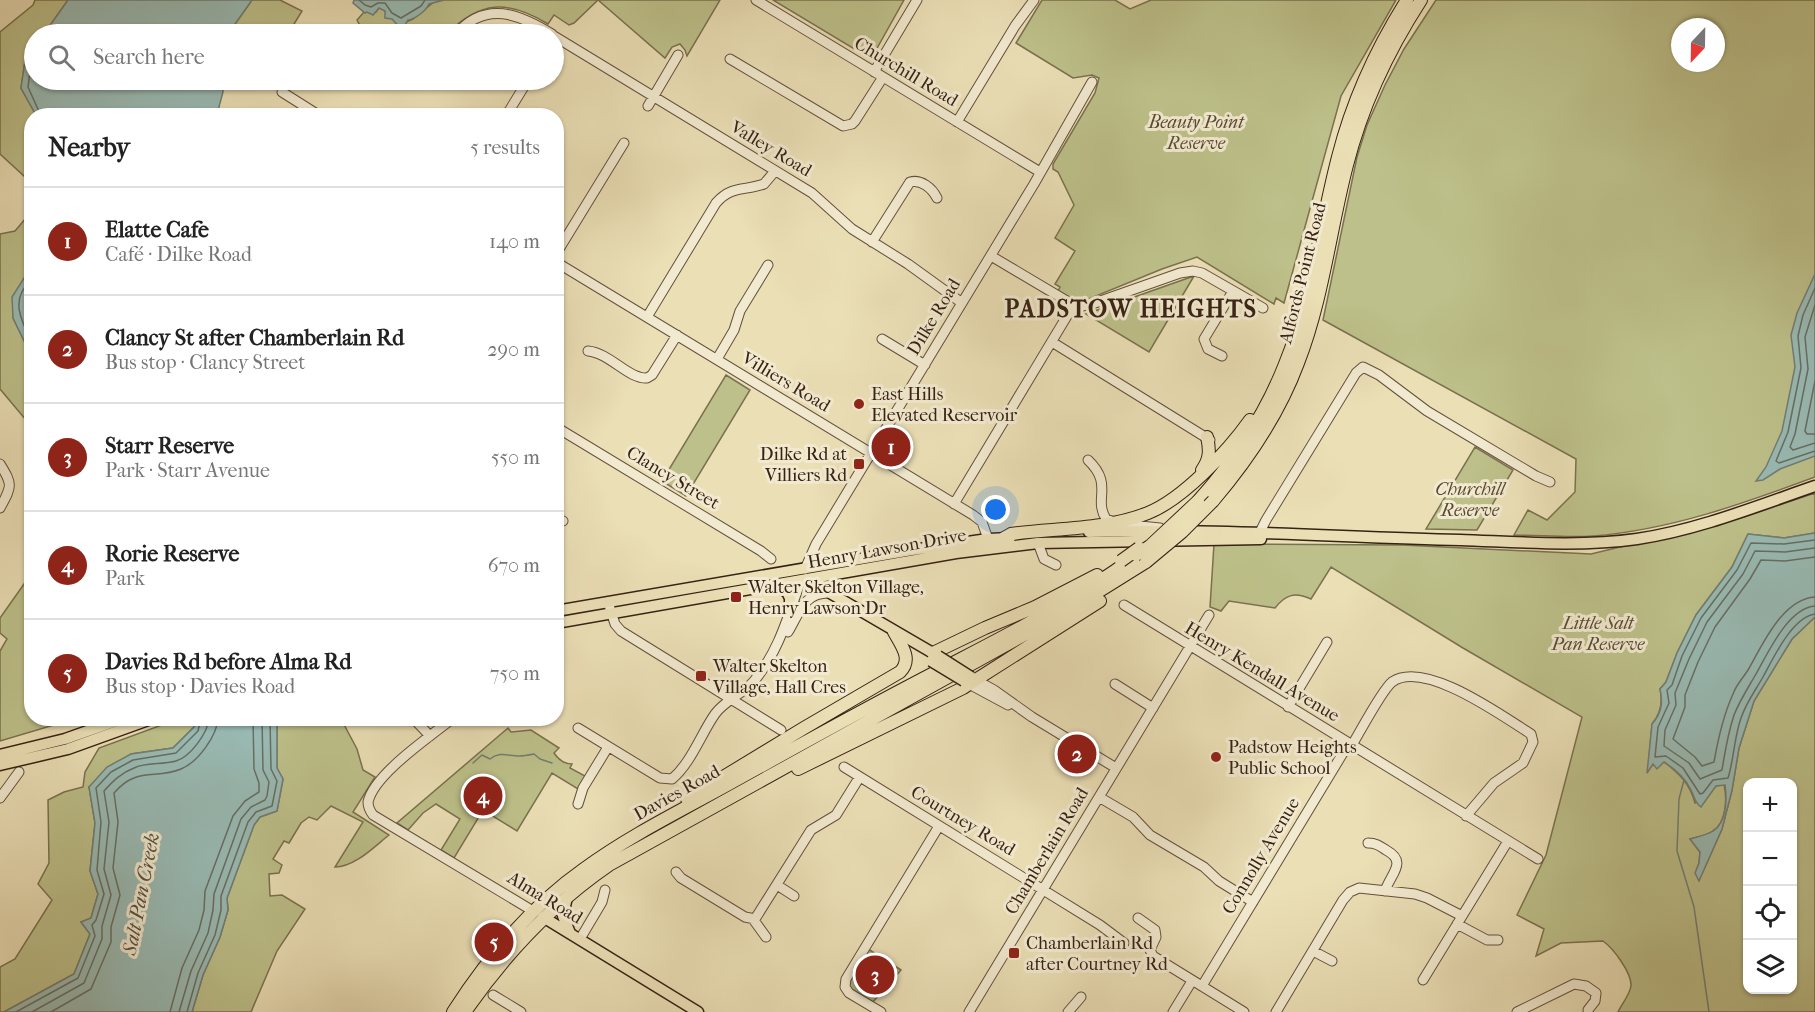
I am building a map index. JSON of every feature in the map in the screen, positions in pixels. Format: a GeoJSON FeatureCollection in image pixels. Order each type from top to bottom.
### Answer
{"type":"FeatureCollection","features":[{"type":"Feature","properties":{"kind":"highway","name":"Alfords Point Road"},"geometry":{"type":"LineString","coordinates":[[968,674],[1159,537],[1198,501],[1229,464],[1260,417],[1280,378],[1299,323],[1344,135],[1373,62],[1407,0]]}},
{"type":"Feature","properties":{"kind":"highway","name":"Alfords Point Road"},"geometry":{"type":"LineString","coordinates":[[968,674],[1087,599],[1151,562],[1216,501],[1245,459],[1280,404],[1298,366],[1310,330],[1347,165],[1360,123],[1389,55],[1421,0]]}},
{"type":"Feature","properties":{"kind":"highway"},"geometry":{"type":"LineString","coordinates":[[1003,543],[1011,534],[1138,517],[1171,500],[1223,453],[1250,421],[1299,323]]}},
{"type":"Feature","properties":{"kind":"highway"},"geometry":{"type":"LineString","coordinates":[[1190,485],[1208,462],[1210,440]]}},
{"type":"Feature","properties":{"kind":"highway"},"geometry":{"type":"LineString","coordinates":[[934,657],[1122,563]]}},
{"type":"Feature","properties":{"kind":"highway"},"geometry":{"type":"LineString","coordinates":[[599,858],[622,840],[702,789],[900,672],[905,667],[906,658],[894,632]]}},
{"type":"Feature","properties":{"kind":"highway","name":"Davies Road"},"geometry":{"type":"LineString","coordinates":[[465,1012],[538,914],[567,897],[609,865],[968,674]]}},
{"type":"Feature","properties":{"kind":"highway","name":"Davies Road"},"geometry":{"type":"LineString","coordinates":[[453,1012],[489,959],[538,914],[573,876],[599,858],[714,792],[968,674]]}},
{"type":"Feature","properties":{"kind":"main road","name":"Henry Lawson Drive"},"geometry":{"type":"LineString","coordinates":[[564,611],[610,608],[773,585],[1075,532],[1174,530],[1406,539],[1583,543],[1620,541],[1701,525],[1815,486]]}},
{"type":"Feature","properties":{"kind":"main road","name":"Henry Lawson Drive"},"geometry":{"type":"LineString","coordinates":[[564,621],[610,608],[805,569],[988,539],[1003,543],[1038,543],[1260,535]]}},
{"type":"Feature","properties":{"kind":"main road"},"geometry":{"type":"LineString","coordinates":[[805,569],[801,580],[818,585],[894,632],[903,643],[968,674]]}},
{"type":"Feature","properties":{"kind":"main road"},"geometry":{"type":"LineString","coordinates":[[835,574],[830,586],[840,599]]}},
{"type":"Feature","properties":{"kind":"main road"},"geometry":{"type":"LineString","coordinates":[[773,585],[787,592],[790,598],[790,614]]}},
{"type":"Feature","properties":{"kind":"main road"},"geometry":{"type":"LineString","coordinates":[[0,765],[46,755],[111,726]]}},
{"type":"Feature","properties":{"kind":"main road"},"geometry":{"type":"LineString","coordinates":[[0,755],[124,726]]}},
{"type":"Feature","properties":{"kind":"main road"},"geometry":{"type":"LineString","coordinates":[[567,897],[562,916],[575,936]]}},
{"type":"Feature","properties":{"kind":"main road","name":"Alma Road"},"geometry":{"type":"LineString","coordinates":[[538,914],[698,1012]]}},
{"type":"Feature","properties":{"kind":"street","name":"Churchill Road"},"geometry":{"type":"LineString","coordinates":[[756,0],[1040,172]]}},
{"type":"Feature","properties":{"kind":"street"},"geometry":{"type":"LineString","coordinates":[[730,59],[843,126],[852,124],[917,0]]}},
{"type":"Feature","properties":{"kind":"street"},"geometry":{"type":"LineString","coordinates":[[957,122],[1015,26],[1034,0]]}},
{"type":"Feature","properties":{"kind":"street","name":"Valley Road"},"geometry":{"type":"LineString","coordinates":[[468,24],[488,14],[502,13],[524,18],[534,24]]}},
{"type":"Feature","properties":{"kind":"street","name":"Valley Road"},"geometry":{"type":"LineString","coordinates":[[564,42],[817,197],[847,225],[914,268],[962,303]]}},
{"type":"Feature","properties":{"kind":"street"},"geometry":{"type":"LineString","coordinates":[[648,106],[678,55]]}},
{"type":"Feature","properties":{"kind":"street","name":"Dilke Road"},"geometry":{"type":"LineString","coordinates":[[805,569],[816,544],[991,256],[1092,82]]}},
{"type":"Feature","properties":{"kind":"street"},"geometry":{"type":"LineString","coordinates":[[511,108],[522,90]]}},
{"type":"Feature","properties":{"kind":"street"},"geometry":{"type":"LineString","coordinates":[[282,92],[307,108]]}},
{"type":"Feature","properties":{"kind":"street"},"geometry":{"type":"LineString","coordinates":[[564,241],[624,143]]}},
{"type":"Feature","properties":{"kind":"street"},"geometry":{"type":"LineString","coordinates":[[647,317],[716,204],[724,195],[735,189],[764,184],[775,171]]}},
{"type":"Feature","properties":{"kind":"street"},"geometry":{"type":"LineString","coordinates":[[872,242],[908,185],[918,177],[937,198]]}},
{"type":"Feature","properties":{"kind":"street"},"geometry":{"type":"LineString","coordinates":[[991,256],[1073,306],[1086,306],[1188,271],[1202,273],[1263,308]]}},
{"type":"Feature","properties":{"kind":"street"},"geometry":{"type":"LineString","coordinates":[[717,359],[734,330],[740,310],[768,265]]}},
{"type":"Feature","properties":{"kind":"street","name":"Villiers Road"},"geometry":{"type":"LineString","coordinates":[[564,267],[981,520],[988,539]]}},
{"type":"Feature","properties":{"kind":"street"},"geometry":{"type":"LineString","coordinates":[[1222,356],[1208,349],[1200,341],[1233,291]]}},
{"type":"Feature","properties":{"kind":"street"},"geometry":{"type":"LineString","coordinates":[[954,504],[1073,306]]}},
{"type":"Feature","properties":{"kind":"street"},"geometry":{"type":"LineString","coordinates":[[588,351],[601,354],[644,379],[652,375],[676,335]]}},
{"type":"Feature","properties":{"kind":"street"},"geometry":{"type":"LineString","coordinates":[[882,339],[925,365]]}},
{"type":"Feature","properties":{"kind":"street"},"geometry":{"type":"LineString","coordinates":[[1052,342],[1210,440]]}},
{"type":"Feature","properties":{"kind":"street"},"geometry":{"type":"LineString","coordinates":[[1260,535],[1360,368],[1374,372],[1427,411],[1536,476],[1550,482]]}},
{"type":"Feature","properties":{"kind":"street","name":"Clancy Street"},"geometry":{"type":"LineString","coordinates":[[564,432],[771,559]]}},
{"type":"Feature","properties":{"kind":"street"},"geometry":{"type":"LineString","coordinates":[[1088,460],[1100,473],[1103,515],[1111,522],[1174,530]]}},
{"type":"Feature","properties":{"kind":"street"},"geometry":{"type":"LineString","coordinates":[[0,464],[11,484],[0,508]]}},
{"type":"Feature","properties":{"kind":"street"},"geometry":{"type":"LineString","coordinates":[[1038,543],[1044,559],[1056,565]]}},
{"type":"Feature","properties":{"kind":"street"},"geometry":{"type":"LineString","coordinates":[[578,728],[660,778],[672,779],[717,711],[753,681],[780,640],[801,580]]}},
{"type":"Feature","properties":{"kind":"street"},"geometry":{"type":"LineString","coordinates":[[780,640],[786,637],[813,594],[830,593]]}},
{"type":"Feature","properties":{"kind":"street","name":"Henry Kendall Avenue"},"geometry":{"type":"LineString","coordinates":[[1124,605],[1538,859]]}},
{"type":"Feature","properties":{"kind":"street"},"geometry":{"type":"LineString","coordinates":[[610,608],[615,624],[621,631],[781,730]]}},
{"type":"Feature","properties":{"kind":"street","name":"Chamberlain Road"},"geometry":{"type":"LineString","coordinates":[[969,1012],[1209,615]]}},
{"type":"Feature","properties":{"kind":"street"},"geometry":{"type":"LineString","coordinates":[[1288,707],[1328,642]]}},
{"type":"Feature","properties":{"kind":"street"},"geometry":{"type":"LineString","coordinates":[[968,674],[1032,717],[1116,768]]}},
{"type":"Feature","properties":{"kind":"street","name":"Connolly Avenue"},"geometry":{"type":"LineString","coordinates":[[1202,986],[1350,744],[1389,685],[1405,677],[1447,684],[1531,734],[1533,742],[1523,763],[1494,783],[1466,816]]}},
{"type":"Feature","properties":{"kind":"street"},"geometry":{"type":"LineString","coordinates":[[1115,684],[1153,708]]}},
{"type":"Feature","properties":{"kind":"street"},"geometry":{"type":"LineString","coordinates":[[421,726],[430,736],[443,726]]}},
{"type":"Feature","properties":{"kind":"street","name":"Alma Road"},"geometry":{"type":"LineString","coordinates":[[430,736],[386,772],[368,801],[369,810],[373,815],[538,914]]}},
{"type":"Feature","properties":{"kind":"street"},"geometry":{"type":"LineString","coordinates":[[578,804],[583,788],[608,747]]}},
{"type":"Feature","properties":{"kind":"street","name":"Courtney Road"},"geometry":{"type":"LineString","coordinates":[[844,767],[1100,925],[1124,943]]}},
{"type":"Feature","properties":{"kind":"street"},"geometry":{"type":"LineString","coordinates":[[0,798],[19,772]]}},
{"type":"Feature","properties":{"kind":"street"},"geometry":{"type":"LineString","coordinates":[[753,920],[760,914],[811,830],[836,815],[859,778]]}},
{"type":"Feature","properties":{"kind":"street"},"geometry":{"type":"LineString","coordinates":[[1099,797],[1133,817],[1150,835],[1203,867],[1215,879],[1253,902]]}},
{"type":"Feature","properties":{"kind":"street"},"geometry":{"type":"LineString","coordinates":[[881,1012],[849,993],[845,987],[846,979],[939,826]]}},
{"type":"Feature","properties":{"kind":"street"},"geometry":{"type":"LineString","coordinates":[[1423,980],[1508,841]]}},
{"type":"Feature","properties":{"kind":"street"},"geometry":{"type":"LineString","coordinates":[[1368,843],[1378,845],[1393,854],[1397,860],[1397,867],[1385,891]]}},
{"type":"Feature","properties":{"kind":"street"},"geometry":{"type":"LineString","coordinates":[[676,872],[681,878],[753,920],[761,934],[766,937]]}},
{"type":"Feature","properties":{"kind":"street"},"geometry":{"type":"LineString","coordinates":[[777,885],[794,896]]}},
{"type":"Feature","properties":{"kind":"street"},"geometry":{"type":"LineString","coordinates":[[1276,1012],[1350,892],[1359,888],[1423,896],[1487,940],[1498,940]]}},
{"type":"Feature","properties":{"kind":"street"},"geometry":{"type":"LineString","coordinates":[[575,936],[602,902],[605,890]]}},
{"type":"Feature","properties":{"kind":"street"},"geometry":{"type":"LineString","coordinates":[[1138,918],[1155,930],[1156,937],[1150,950],[1153,956],[1244,1012]]}},
{"type":"Feature","properties":{"kind":"street"},"geometry":{"type":"LineString","coordinates":[[1313,951],[1332,961]]}},
{"type":"Feature","properties":{"kind":"street"},"geometry":{"type":"LineString","coordinates":[[1173,1012],[1192,981]]}},
{"type":"Feature","properties":{"kind":"street"},"geometry":{"type":"LineString","coordinates":[[1517,1012],[1574,984],[1586,986],[1596,993],[1596,998],[1588,1010]]}},
{"type":"Feature","properties":{"kind":"street"},"geometry":{"type":"LineString","coordinates":[[493,995],[521,1012]]}},
{"type":"Feature","properties":{"kind":"street"},"geometry":{"type":"LineString","coordinates":[[1068,1012],[1081,997]]}},
{"type":"Feature","properties":{"kind":"green space"},"geometry":{"type":"Polygon","coordinates":[[[35,0],[68,0],[51,24],[24,24],[24,68],[21,88],[32,108],[24,108],[24,176],[0,154],[0,32],[33,5],[35,0]]]}},
{"type":"Feature","properties":{"kind":"green space"},"geometry":{"type":"Polygon","coordinates":[[[252,0],[280,0],[302,11],[294,24],[235,24],[252,0]]]}},
{"type":"Feature","properties":{"kind":"green space"},"geometry":{"type":"Polygon","coordinates":[[[598,0],[569,25],[554,15],[548,24],[520,11],[495,7],[471,15],[458,24],[401,24],[413,19],[435,1],[598,0]]]}},
{"type":"Feature","properties":{"kind":"green space"},"geometry":{"type":"Polygon","coordinates":[[[598,0],[720,0],[687,56],[680,44],[672,47],[665,58],[598,0]]]}},
{"type":"Feature","properties":{"kind":"green space"},"geometry":{"type":"Polygon","coordinates":[[[773,0],[904,0],[871,59],[773,0]]]}},
{"type":"Feature","properties":{"kind":"green space","name":"Beauty Point Reserve"},"geometry":{"type":"Polygon","coordinates":[[[1042,0],[1115,0],[1130,9],[1151,0],[1396,0],[1341,96],[1284,303],[1276,298],[1274,304],[1197,257],[1079,303],[1058,291],[1060,287],[1055,284],[1075,251],[1055,238],[1074,205],[1058,172],[1053,169],[1053,164],[1095,93],[1099,78],[1092,75],[1073,78],[1016,43],[1042,0]]]}},
{"type":"Feature","properties":{"kind":"green space"},"geometry":{"type":"Polygon","coordinates":[[[1436,0],[1815,0],[1815,477],[1733,506],[1650,528],[1583,537],[1514,535],[1528,510],[1547,520],[1575,492],[1576,459],[1323,320],[1357,157],[1367,125],[1404,49],[1436,0]]]}},
{"type":"Feature","properties":{"kind":"green space"},"geometry":{"type":"Polygon","coordinates":[[[379,8],[383,9],[398,24],[359,24],[357,20],[364,12],[376,12],[379,8]]]}},
{"type":"Feature","properties":{"kind":"green space"},"geometry":{"type":"Polygon","coordinates":[[[24,220],[24,282],[13,318],[24,341],[24,418],[0,389],[0,234],[15,231],[24,220]]]}},
{"type":"Feature","properties":{"kind":"green space"},"geometry":{"type":"Polygon","coordinates":[[[1194,276],[1149,352],[1086,314],[1194,276]]]}},
{"type":"Feature","properties":{"kind":"green space"},"geometry":{"type":"Polygon","coordinates":[[[726,375],[750,390],[686,496],[662,481],[726,375]]]}},
{"type":"Feature","properties":{"kind":"green space","name":"Churchill Reserve"},"geometry":{"type":"Polygon","coordinates":[[[1475,447],[1513,470],[1477,530],[1426,529],[1475,447]]]}},
{"type":"Feature","properties":{"kind":"green space","name":"Little Salt Pan Reserve"},"geometry":{"type":"Polygon","coordinates":[[[1815,493],[1815,533],[1784,538],[1748,534],[1732,567],[1696,615],[1677,653],[1666,682],[1660,689],[1661,703],[1652,724],[1648,771],[1653,764],[1657,768],[1663,761],[1683,779],[1695,803],[1716,786],[1724,784],[1726,803],[1718,827],[1702,836],[1690,839],[1700,852],[1696,873],[1699,880],[1722,829],[1739,748],[1754,701],[1792,639],[1815,617],[1815,1012],[1618,1012],[1629,992],[1630,981],[1621,961],[1603,941],[1561,943],[1536,956],[1544,929],[1517,915],[1546,855],[1582,717],[1463,648],[1331,567],[1311,599],[1300,595],[1287,597],[1275,608],[1229,601],[1221,611],[1210,607],[1214,544],[1402,545],[1591,554],[1744,517],[1815,493]]]}},
{"type":"Feature","properties":{"kind":"green space"},"geometry":{"type":"Polygon","coordinates":[[[24,584],[24,726],[50,726],[0,741],[0,651],[7,639],[0,633],[0,618],[24,584]]]}},
{"type":"Feature","properties":{"kind":"green space"},"geometry":{"type":"Polygon","coordinates":[[[159,726],[194,726],[173,748],[131,754],[89,787],[95,823],[90,871],[98,894],[91,918],[81,922],[90,934],[74,974],[4,1012],[0,1012],[0,967],[15,959],[52,900],[38,884],[49,863],[48,800],[64,792],[83,787],[85,772],[99,748],[159,726]]]}},
{"type":"Feature","properties":{"kind":"green space"},"geometry":{"type":"Polygon","coordinates":[[[277,726],[345,726],[357,749],[363,770],[375,777],[353,812],[389,835],[357,860],[335,867],[363,822],[331,806],[317,820],[309,817],[301,823],[289,843],[284,841],[273,859],[282,865],[279,873],[269,874],[270,896],[282,895],[305,909],[277,951],[251,1012],[192,1012],[203,975],[220,937],[228,910],[227,898],[254,825],[260,817],[277,811],[283,779],[277,768],[277,726]]]}},
{"type":"Feature","properties":{"kind":"green space"},"geometry":{"type":"Polygon","coordinates":[[[508,728],[511,732],[531,730],[559,748],[554,753],[557,757],[572,764],[570,768],[585,776],[578,789],[552,773],[517,831],[483,810],[454,858],[441,850],[460,819],[436,804],[423,813],[408,830],[397,823],[508,728]]]}},
{"type":"Feature","properties":{"kind":"green space"},"geometry":{"type":"Polygon","coordinates":[[[868,949],[901,970],[872,1003],[851,990],[848,983],[868,949]]]}},
{"type":"Feature","properties":{"kind":"water"},"geometry":{"type":"Polygon","coordinates":[[[68,0],[252,0],[235,24],[51,24],[68,0]]]}},
{"type":"Feature","properties":{"kind":"water"},"geometry":{"type":"Polygon","coordinates":[[[354,0],[444,0],[429,4],[406,24],[397,24],[392,19],[385,18],[385,11],[379,8],[373,15],[365,13],[353,3],[354,0]]]}},
{"type":"Feature","properties":{"kind":"water"},"geometry":{"type":"Polygon","coordinates":[[[24,68],[24,90],[223,90],[219,108],[32,108],[21,88],[24,68]]]}},
{"type":"Feature","properties":{"kind":"water"},"geometry":{"type":"Polygon","coordinates":[[[1815,274],[1815,456],[1780,469],[1763,480],[1756,481],[1766,467],[1782,431],[1795,367],[1791,335],[1797,313],[1815,274]]]}},
{"type":"Feature","properties":{"kind":"water"},"geometry":{"type":"Polygon","coordinates":[[[24,278],[24,341],[13,318],[12,297],[24,278]]]}},
{"type":"Feature","properties":{"kind":"water"},"geometry":{"type":"Polygon","coordinates":[[[1815,533],[1815,617],[1792,639],[1754,701],[1739,748],[1722,829],[1699,881],[1695,873],[1700,852],[1690,839],[1702,836],[1718,827],[1726,803],[1725,785],[1716,786],[1701,807],[1683,777],[1664,762],[1657,769],[1653,764],[1647,773],[1652,724],[1661,707],[1660,689],[1666,682],[1677,653],[1696,615],[1732,567],[1748,534],[1784,538],[1815,533]]]}},
{"type":"Feature","properties":{"kind":"water","name":"Salt Pan Creek"},"geometry":{"type":"Polygon","coordinates":[[[277,726],[277,768],[283,779],[277,811],[260,817],[254,825],[227,898],[228,910],[220,937],[203,975],[192,1012],[4,1012],[74,974],[90,934],[81,922],[91,918],[98,894],[90,871],[95,823],[89,787],[107,767],[131,754],[173,748],[194,727],[277,726]]]}},
{"type":"Feature","properties":{"kind":"waterway"},"geometry":{"type":"LineString","coordinates":[[473,763],[482,755],[490,759],[501,755],[534,754],[552,763]]}},
{"type":"Feature","properties":{"kind":"waterway"},"geometry":{"type":"LineString","coordinates":[[1684,780],[1679,799],[1677,851],[1694,907],[1709,1012]]}},
{"type":"Feature","properties":{"kind":"place","name":"East Hills Elevated Reservoir"},"geometry":{"type":"Point","coordinates":[859,404]}},
{"type":"Feature","properties":{"kind":"place","name":"Elatte Cafe"},"geometry":{"type":"Point","coordinates":[891,447]}},
{"type":"Feature","properties":{"kind":"place","name":"Dilke Rd at Villiers Rd"},"geometry":{"type":"Point","coordinates":[859,464]}},
{"type":"Feature","properties":{"kind":"place","name":"Walter Skelton Village, Henry Lawson Dr"},"geometry":{"type":"Point","coordinates":[736,597]}},
{"type":"Feature","properties":{"kind":"place","name":"Walter Skelton Village, Hall Cres"},"geometry":{"type":"Point","coordinates":[701,676]}},
{"type":"Feature","properties":{"kind":"place","name":"Clancy St after Chamberlain Rd"},"geometry":{"type":"Point","coordinates":[1077,754]}},
{"type":"Feature","properties":{"kind":"place","name":"Padstow Heights Public School"},"geometry":{"type":"Point","coordinates":[1216,757]}},
{"type":"Feature","properties":{"kind":"place","name":"Rorie Reserve"},"geometry":{"type":"Point","coordinates":[483,796]}},
{"type":"Feature","properties":{"kind":"place","name":"Davies Rd before Alma Rd"},"geometry":{"type":"Point","coordinates":[494,942]}},
{"type":"Feature","properties":{"kind":"place","name":"Chamberlain Rd after Courtney Rd"},"geometry":{"type":"Point","coordinates":[1014,953]}},
{"type":"Feature","properties":{"kind":"place","name":"Starr Reserve"},"geometry":{"type":"Point","coordinates":[875,975]}},
{"type":"Feature","properties":{"kind":"district","name":"PADSTOW HEIGHTS"},"geometry":{"type":"Point","coordinates":[1131,309]}}]}
